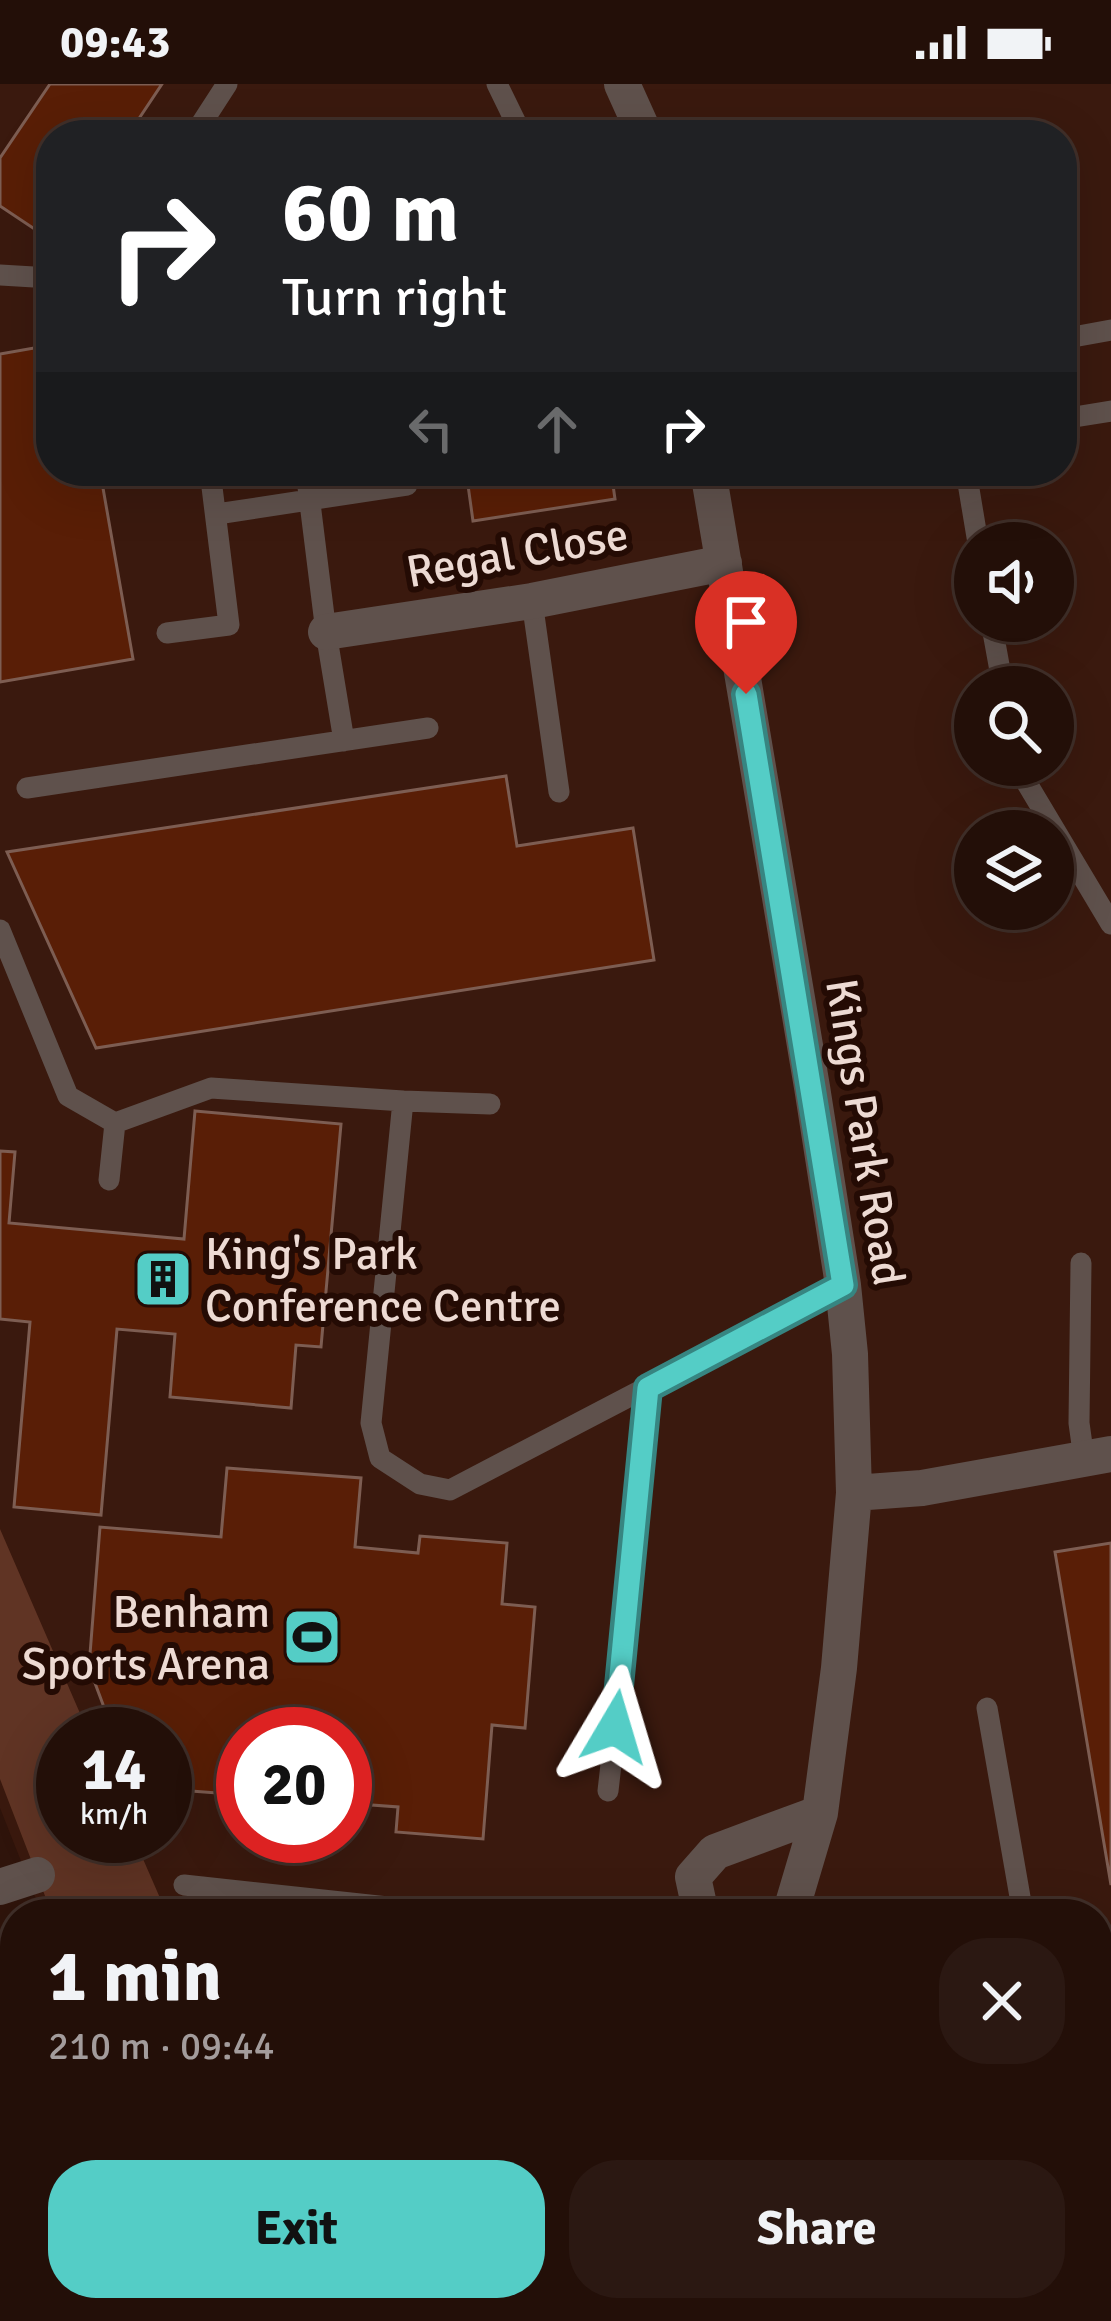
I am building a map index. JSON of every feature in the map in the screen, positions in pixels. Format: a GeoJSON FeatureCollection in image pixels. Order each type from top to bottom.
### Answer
{"type":"FeatureCollection","features":[{"type":"Feature","properties":{"kind":"street"},"geometry":{"type":"LineString","coordinates":[[622,84],[641,120]]}},
{"type":"Feature","properties":{"kind":"street"},"geometry":{"type":"LineString","coordinates":[[643,84],[647,120]]}},
{"type":"Feature","properties":{"kind":"street","name":"Kings Park Road"},"geometry":{"type":"LineString","coordinates":[[711,486],[843,1285],[854,1432],[854,1492],[839,1668],[820,1813],[794,1899]]}},
{"type":"Feature","properties":{"kind":"street","name":"Regal Close"},"geometry":{"type":"LineString","coordinates":[[326,632],[532,601],[724,563]]}},
{"type":"Feature","properties":{"kind":"street"},"geometry":{"type":"LineString","coordinates":[[854,1492],[922,1488],[1098,1456]]}},
{"type":"Feature","properties":{"kind":"street"},"geometry":{"type":"LineString","coordinates":[[698,1899],[693,1877],[715,1852],[820,1813]]}},
{"type":"Feature","properties":{"kind":"street"},"geometry":{"type":"LineString","coordinates":[[0,1887],[37,1875]]}},
{"type":"Feature","properties":{"kind":"lane"},"geometry":{"type":"LineString","coordinates":[[204,120],[227,84]]}},
{"type":"Feature","properties":{"kind":"lane"},"geometry":{"type":"LineString","coordinates":[[497,84],[515,120]]}},
{"type":"Feature","properties":{"kind":"lane"},"geometry":{"type":"LineString","coordinates":[[0,275],[36,277]]}},
{"type":"Feature","properties":{"kind":"lane"},"geometry":{"type":"LineString","coordinates":[[1077,336],[1111,330]]}},
{"type":"Feature","properties":{"kind":"lane"},"geometry":{"type":"LineString","coordinates":[[1077,416],[1111,411]]}},
{"type":"Feature","properties":{"kind":"lane"},"geometry":{"type":"LineString","coordinates":[[167,633],[230,625],[212,486]]}},
{"type":"Feature","properties":{"kind":"lane"},"geometry":{"type":"LineString","coordinates":[[308,486],[344,741]]}},
{"type":"Feature","properties":{"kind":"lane"},"geometry":{"type":"LineString","coordinates":[[217,514],[401,486]]}},
{"type":"Feature","properties":{"kind":"lane"},"geometry":{"type":"LineString","coordinates":[[968,486],[974,522]]}},
{"type":"Feature","properties":{"kind":"lane"},"geometry":{"type":"LineString","coordinates":[[532,601],[559,792]]}},
{"type":"Feature","properties":{"kind":"lane"},"geometry":{"type":"LineString","coordinates":[[26,788],[428,728]]}},
{"type":"Feature","properties":{"kind":"lane"},"geometry":{"type":"LineString","coordinates":[[1029,786],[1111,924]]}},
{"type":"Feature","properties":{"kind":"lane"},"geometry":{"type":"LineString","coordinates":[[0,930],[68,1096],[115,1123],[211,1088],[490,1104]]}},
{"type":"Feature","properties":{"kind":"lane"},"geometry":{"type":"LineString","coordinates":[[403,1101],[371,1423],[380,1458],[420,1484],[450,1490],[843,1285]]}},
{"type":"Feature","properties":{"kind":"lane"},"geometry":{"type":"LineString","coordinates":[[109,1180],[115,1123]]}},
{"type":"Feature","properties":{"kind":"lane"},"geometry":{"type":"LineString","coordinates":[[1081,1263],[1079,1423],[1098,1456]]}},
{"type":"Feature","properties":{"kind":"lane"},"geometry":{"type":"LineString","coordinates":[[608,1791],[648,1388]]}},
{"type":"Feature","properties":{"kind":"lane"},"geometry":{"type":"LineString","coordinates":[[986,1708],[1020,1899]]}},
{"type":"Feature","properties":{"kind":"lane"},"geometry":{"type":"LineString","coordinates":[[184,1885],[314,1899]]}},
{"type":"Feature","properties":{"kind":"shaded area"},"geometry":{"type":"Polygon","coordinates":[[[0,84],[1111,84],[1111,1899],[36,1899],[0,1808],[0,84]]]}},
{"type":"Feature","properties":{"kind":"shaded area"},"geometry":{"type":"Polygon","coordinates":[[[0,1529],[77,1707],[36,1707],[36,1863],[145,1863],[160,1899],[46,1899],[0,1779],[0,1529]]]}},
{"type":"Feature","properties":{"kind":"building"},"geometry":{"type":"Polygon","coordinates":[[[50,84],[162,84],[138,120],[36,120],[36,230],[0,206],[0,158],[50,84]]]}},
{"type":"Feature","properties":{"kind":"building"},"geometry":{"type":"Polygon","coordinates":[[[36,348],[36,486],[103,486],[133,659],[0,682],[0,354],[36,348]]]}},
{"type":"Feature","properties":{"kind":"building"},"geometry":{"type":"Polygon","coordinates":[[[468,486],[613,486],[615,499],[473,521],[468,486]]]}},
{"type":"Feature","properties":{"kind":"building"},"geometry":{"type":"Polygon","coordinates":[[[506,776],[517,846],[633,828],[654,960],[96,1048],[7,852],[506,776]]]}},
{"type":"Feature","properties":{"kind":"building","name":"King's Park Conference Centre"},"geometry":{"type":"Polygon","coordinates":[[[195,1111],[341,1124],[321,1347],[296,1345],[291,1408],[170,1397],[175,1334],[117,1329],[101,1515],[14,1507],[30,1322],[0,1319],[0,1151],[15,1152],[9,1223],[184,1239],[195,1111]]]}},
{"type":"Feature","properties":{"kind":"building","name":"Benham Sports Arena"},"geometry":{"type":"Polygon","coordinates":[[[227,1468],[361,1478],[355,1547],[418,1553],[420,1536],[507,1543],[502,1604],[535,1607],[525,1728],[492,1725],[483,1839],[396,1832],[398,1807],[372,1805],[372,1707],[216,1707],[216,1793],[192,1791],[192,1707],[104,1707],[89,1667],[100,1527],[221,1537],[227,1468]]]}},
{"type":"Feature","properties":{"kind":"building"},"geometry":{"type":"Polygon","coordinates":[[[1111,1543],[1111,1885],[1055,1552],[1111,1543]]]}},
{"type":"Feature","properties":{"kind":"place","name":"King's Park Conference Centre"},"geometry":{"type":"Point","coordinates":[163,1279]}},
{"type":"Feature","properties":{"kind":"place","name":"Benham Sports Arena"},"geometry":{"type":"Point","coordinates":[312,1637]}},
{"type":"Feature","properties":{"kind":"route"},"geometry":{"type":"LineString","coordinates":[[615,1727],[648,1388],[843,1285],[746,694]]}}]}
